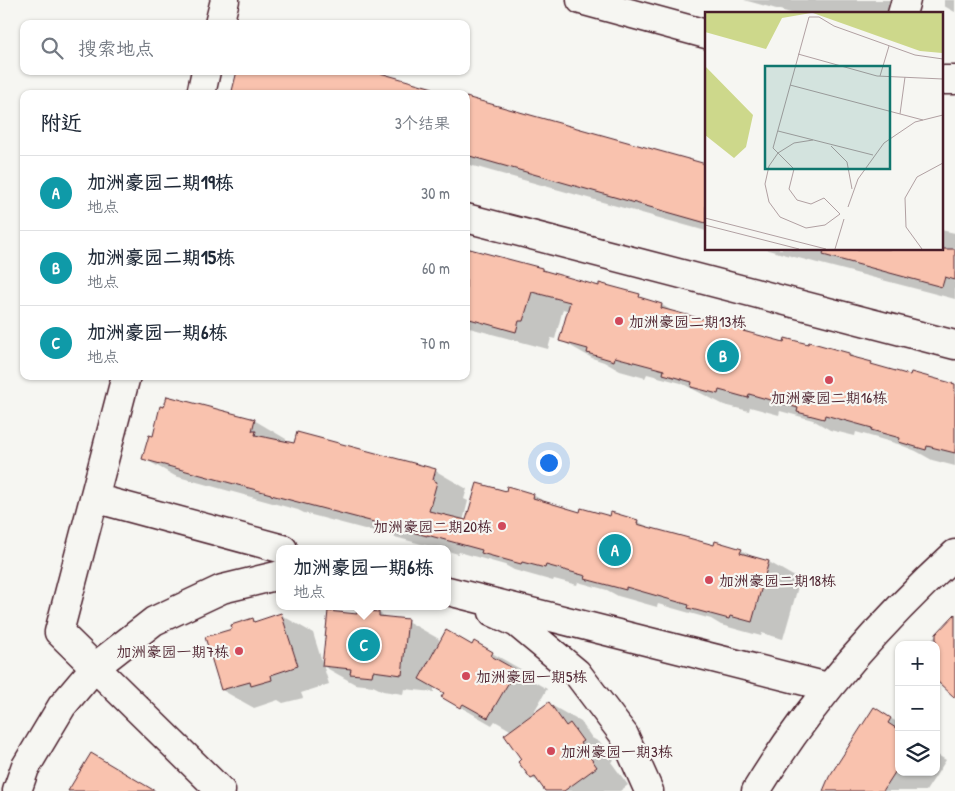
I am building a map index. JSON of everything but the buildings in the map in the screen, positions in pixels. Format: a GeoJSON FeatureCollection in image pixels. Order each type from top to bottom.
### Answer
{"type":"FeatureCollection","features":[{"type":"Feature","properties":{"kind":"lane"},"geometry":{"type":"LineString","coordinates":[[220,20],[225,0]]}},
{"type":"Feature","properties":{"kind":"lane"},"geometry":{"type":"LineString","coordinates":[[581,0],[705,34]]}},
{"type":"Feature","properties":{"kind":"lane"},"geometry":{"type":"LineString","coordinates":[[202,90],[205,75]]}},
{"type":"Feature","properties":{"kind":"lane"},"geometry":{"type":"LineString","coordinates":[[942,80],[955,80]]}},
{"type":"Feature","properties":{"kind":"lane"},"geometry":{"type":"LineString","coordinates":[[470,219],[955,345]]}},
{"type":"Feature","properties":{"kind":"lane"},"geometry":{"type":"LineString","coordinates":[[125,380],[59,632],[221,791]]}},
{"type":"Feature","properties":{"kind":"lane"},"geometry":{"type":"LineString","coordinates":[[94,498],[276,547]]}},
{"type":"Feature","properties":{"kind":"lane"},"geometry":{"type":"LineString","coordinates":[[756,791],[796,730],[828,687],[869,639],[913,593],[955,554]]}},
{"type":"Feature","properties":{"kind":"lane"},"geometry":{"type":"LineString","coordinates":[[17,791],[25,768],[62,706],[95,668],[154,621],[222,589],[276,576]]}},
{"type":"Feature","properties":{"kind":"lane"},"geometry":{"type":"LineString","coordinates":[[451,592],[828,687]]}},
{"type":"Feature","properties":{"kind":"lane"},"geometry":{"type":"LineString","coordinates":[[451,592],[517,623],[577,673],[624,735],[649,791]]}},
{"type":"Feature","properties":{"kind":"place","name":"加洲豪园二期13栋"},"geometry":{"type":"Point","coordinates":[619,321]}},
{"type":"Feature","properties":{"kind":"place","name":"加洲豪园二期15栋"},"geometry":{"type":"Point","coordinates":[723,356]}},
{"type":"Feature","properties":{"kind":"place","name":"加洲豪园二期16栋"},"geometry":{"type":"Point","coordinates":[829,380]}},
{"type":"Feature","properties":{"kind":"place","name":"加洲豪园二期20栋"},"geometry":{"type":"Point","coordinates":[502,526]}},
{"type":"Feature","properties":{"kind":"place","name":"加洲豪园二期19栋"},"geometry":{"type":"Point","coordinates":[615,550]}},
{"type":"Feature","properties":{"kind":"place","name":"加洲豪园二期18栋"},"geometry":{"type":"Point","coordinates":[709,580]}},
{"type":"Feature","properties":{"kind":"place","name":"加洲豪园一期6栋"},"geometry":{"type":"Point","coordinates":[364,645]}},
{"type":"Feature","properties":{"kind":"place","name":"加洲豪园一期7栋"},"geometry":{"type":"Point","coordinates":[239,651]}},
{"type":"Feature","properties":{"kind":"place","name":"加洲豪园一期5栋"},"geometry":{"type":"Point","coordinates":[466,676]}},
{"type":"Feature","properties":{"kind":"place","name":"加洲豪园一期3栋"},"geometry":{"type":"Point","coordinates":[551,751]}}]}
